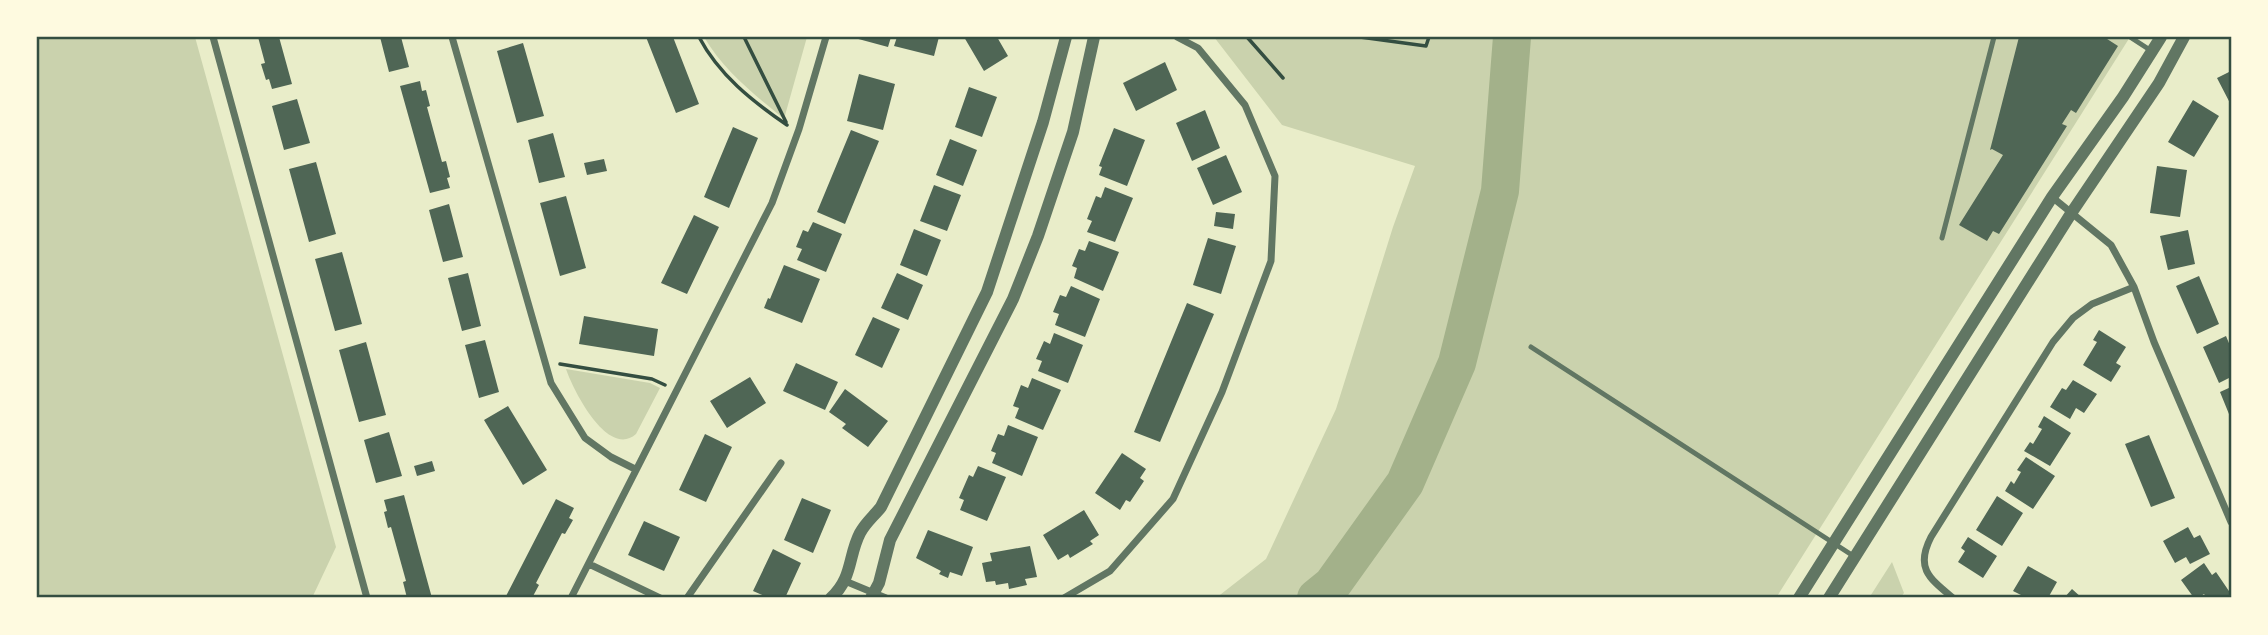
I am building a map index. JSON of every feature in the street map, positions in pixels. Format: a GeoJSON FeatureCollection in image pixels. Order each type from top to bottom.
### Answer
{"type":"FeatureCollection","features":[{"type":"Feature","properties":{"kind":"street"},"geometry":{"type":"LineString","coordinates":[[213,37],[367,598]]}},
{"type":"Feature","properties":{"kind":"street"},"geometry":{"type":"LineString","coordinates":[[452,37],[551,383],[584,438],[611,457],[635,469]]}},
{"type":"Feature","properties":{"kind":"street"},"geometry":{"type":"LineString","coordinates":[[571,598],[772,203],[799,129],[826,37]]}},
{"type":"Feature","properties":{"kind":"street"},"geometry":{"type":"LineString","coordinates":[[831,598],[845,580],[859,535],[881,506],[988,292],[1066,37]]}},
{"type":"Feature","properties":{"kind":"street"},"geometry":{"type":"LineString","coordinates":[[845,580],[877,597],[890,540],[1013,299],[1038,236],[1073,132],[1094,37]]}},
{"type":"Feature","properties":{"kind":"street"},"geometry":{"type":"LineString","coordinates":[[1064,598],[1110,571],[1173,499],[1222,393],[1271,261],[1275,176],[1245,106],[1198,48],[1177,37]]}},
{"type":"Feature","properties":{"kind":"street"},"geometry":{"type":"LineString","coordinates":[[1798,598],[2052,197],[2161,37]]}},
{"type":"Feature","properties":{"kind":"street"},"geometry":{"type":"LineString","coordinates":[[1829,598],[2072,212],[2159,83],[2183,37]]}},
{"type":"Feature","properties":{"kind":"street"},"geometry":{"type":"LineString","coordinates":[[2052,197],[2111,245],[2134,287],[2154,342],[2231,522]]}},
{"type":"Feature","properties":{"kind":"street"},"geometry":{"type":"LineString","coordinates":[[1953,598],[1928,574],[1923,563],[1924,551],[1931,537],[2053,342],[2073,318],[2092,304],[2134,287]]}},
{"type":"Feature","properties":{"kind":"street"},"geometry":{"type":"LineString","coordinates":[[687,598],[781,463]]}},
{"type":"Feature","properties":{"kind":"street"},"geometry":{"type":"LineString","coordinates":[[589,564],[660,598]]}},
{"type":"Feature","properties":{"kind":"lane"},"geometry":{"type":"LineString","coordinates":[[1942,238],[1994,37]]}},
{"type":"Feature","properties":{"kind":"lane"},"geometry":{"type":"LineString","coordinates":[[2130,37],[2153,51]]}},
{"type":"Feature","properties":{"kind":"lane"},"geometry":{"type":"LineString","coordinates":[[1531,347],[1855,557]]}},
{"type":"Feature","properties":{"kind":"path"},"geometry":{"type":"LineString","coordinates":[[699,37],[709,55],[731,82],[786,124],[744,37]]}},
{"type":"Feature","properties":{"kind":"path"},"geometry":{"type":"LineString","coordinates":[[1247,37],[1283,78]]}},
{"type":"Feature","properties":{"kind":"path"},"geometry":{"type":"LineString","coordinates":[[1360,37],[1426,47],[1429,37]]}},
{"type":"Feature","properties":{"kind":"path"},"geometry":{"type":"LineString","coordinates":[[545,364],[652,379],[665,385]]}},
{"type":"Feature","properties":{"kind":"green space"},"geometry":{"type":"Polygon","coordinates":[[[37,37],[195,37],[336,547],[312,598],[37,598],[37,37]]]}},
{"type":"Feature","properties":{"kind":"green space"},"geometry":{"type":"Polygon","coordinates":[[[704,37],[807,37],[784,119],[730,71],[704,37]]]}},
{"type":"Feature","properties":{"kind":"green space"},"geometry":{"type":"Polygon","coordinates":[[[1214,37],[2130,37],[1776,598],[1216,598],[1266,559],[1336,409],[1415,166],[1282,125],[1214,37]]]}},
{"type":"Feature","properties":{"kind":"green space"},"geometry":{"type":"Polygon","coordinates":[[[566,369],[650,383],[660,388],[636,434],[625,439],[614,437],[593,419],[576,392],[566,369]]]}},
{"type":"Feature","properties":{"kind":"green space"},"geometry":{"type":"Polygon","coordinates":[[[1892,562],[1904,593],[1900,598],[1869,598],[1892,562]]]}},
{"type":"Feature","properties":{"kind":"building"},"geometry":{"type":"Polygon","coordinates":[[[258,37],[279,37],[292,84],[272,89],[261,64],[265,63],[258,37]]]}},
{"type":"Feature","properties":{"kind":"building"},"geometry":{"type":"Polygon","coordinates":[[[380,37],[401,37],[409,67],[389,72],[380,37]]]}},
{"type":"Feature","properties":{"kind":"building"},"geometry":{"type":"Polygon","coordinates":[[[646,37],[673,37],[699,104],[676,113],[646,37]]]}},
{"type":"Feature","properties":{"kind":"building"},"geometry":{"type":"Polygon","coordinates":[[[851,37],[891,37],[888,47],[851,37]]]}},
{"type":"Feature","properties":{"kind":"building"},"geometry":{"type":"Polygon","coordinates":[[[897,37],[939,37],[934,56],[894,46],[897,37]]]}},
{"type":"Feature","properties":{"kind":"building"},"geometry":{"type":"Polygon","coordinates":[[[964,37],[997,37],[1008,56],[984,71],[964,37]]]}},
{"type":"Feature","properties":{"kind":"building"},"geometry":{"type":"Polygon","coordinates":[[[2019,37],[2104,37],[2118,46],[2076,113],[2071,110],[2062,124],[2067,126],[1999,234],[1993,231],[1987,241],[1959,225],[2003,155],[1990,150],[2019,37]]]}},
{"type":"Feature","properties":{"kind":"building"},"geometry":{"type":"Polygon","coordinates":[[[523,43],[544,116],[517,123],[497,51],[523,43]]]}},
{"type":"Feature","properties":{"kind":"building"},"geometry":{"type":"Polygon","coordinates":[[[1165,62],[1177,90],[1136,111],[1123,83],[1165,62]]]}},
{"type":"Feature","properties":{"kind":"building"},"geometry":{"type":"Polygon","coordinates":[[[2231,71],[2231,105],[2217,78],[2231,71]]]}},
{"type":"Feature","properties":{"kind":"building"},"geometry":{"type":"Polygon","coordinates":[[[859,74],[895,84],[883,130],[847,121],[859,74]]]}},
{"type":"Feature","properties":{"kind":"building"},"geometry":{"type":"Polygon","coordinates":[[[420,81],[422,91],[426,90],[430,106],[427,107],[442,162],[446,161],[450,177],[447,178],[450,188],[430,193],[400,86],[420,81]]]}},
{"type":"Feature","properties":{"kind":"building"},"geometry":{"type":"Polygon","coordinates":[[[969,87],[997,97],[982,137],[955,127],[969,87]]]}},
{"type":"Feature","properties":{"kind":"building"},"geometry":{"type":"Polygon","coordinates":[[[297,99],[310,143],[284,150],[272,106],[297,99]]]}},
{"type":"Feature","properties":{"kind":"building"},"geometry":{"type":"Polygon","coordinates":[[[2193,100],[2219,116],[2194,157],[2168,142],[2193,100]]]}},
{"type":"Feature","properties":{"kind":"building"},"geometry":{"type":"Polygon","coordinates":[[[1205,110],[1220,148],[1192,161],[1176,123],[1205,110]]]}},
{"type":"Feature","properties":{"kind":"building"},"geometry":{"type":"Polygon","coordinates":[[[733,127],[758,138],[729,208],[704,197],[733,127]]]}},
{"type":"Feature","properties":{"kind":"building"},"geometry":{"type":"Polygon","coordinates":[[[1114,128],[1145,140],[1127,186],[1099,175],[1102,167],[1099,166],[1114,128]]]}},
{"type":"Feature","properties":{"kind":"building"},"geometry":{"type":"Polygon","coordinates":[[[851,130],[879,141],[845,224],[817,212],[851,130]]]}},
{"type":"Feature","properties":{"kind":"building"},"geometry":{"type":"Polygon","coordinates":[[[553,133],[565,177],[539,183],[528,140],[553,133]]]}},
{"type":"Feature","properties":{"kind":"building"},"geometry":{"type":"Polygon","coordinates":[[[950,139],[977,150],[963,186],[936,175],[950,139]]]}},
{"type":"Feature","properties":{"kind":"building"},"geometry":{"type":"Polygon","coordinates":[[[1226,155],[1242,192],[1213,205],[1197,168],[1226,155]]]}},
{"type":"Feature","properties":{"kind":"building"},"geometry":{"type":"Polygon","coordinates":[[[604,159],[607,171],[587,175],[584,163],[604,159]]]}},
{"type":"Feature","properties":{"kind":"building"},"geometry":{"type":"Polygon","coordinates":[[[316,162],[336,234],[309,242],[289,169],[316,162]]]}},
{"type":"Feature","properties":{"kind":"building"},"geometry":{"type":"Polygon","coordinates":[[[2157,166],[2187,170],[2180,217],[2150,213],[2157,166]]]}},
{"type":"Feature","properties":{"kind":"building"},"geometry":{"type":"Polygon","coordinates":[[[934,185],[961,195],[947,231],[920,221],[934,185]]]}},
{"type":"Feature","properties":{"kind":"building"},"geometry":{"type":"Polygon","coordinates":[[[1105,187],[1133,198],[1115,242],[1087,232],[1092,221],[1087,219],[1096,196],[1101,198],[1105,187]]]}},
{"type":"Feature","properties":{"kind":"building"},"geometry":{"type":"Polygon","coordinates":[[[566,196],[586,268],[560,276],[540,203],[566,196]]]}},
{"type":"Feature","properties":{"kind":"building"},"geometry":{"type":"Polygon","coordinates":[[[449,204],[463,257],[443,262],[429,210],[449,204]]]}},
{"type":"Feature","properties":{"kind":"building"},"geometry":{"type":"Polygon","coordinates":[[[1216,212],[1235,214],[1233,229],[1214,226],[1216,212]]]}},
{"type":"Feature","properties":{"kind":"building"},"geometry":{"type":"Polygon","coordinates":[[[694,215],[719,227],[687,294],[661,283],[694,215]]]}},
{"type":"Feature","properties":{"kind":"building"},"geometry":{"type":"Polygon","coordinates":[[[813,222],[842,234],[826,272],[797,260],[802,249],[796,247],[803,230],[808,232],[813,222]]]}},
{"type":"Feature","properties":{"kind":"building"},"geometry":{"type":"Polygon","coordinates":[[[914,229],[941,240],[927,276],[900,265],[914,229]]]}},
{"type":"Feature","properties":{"kind":"building"},"geometry":{"type":"Polygon","coordinates":[[[2188,230],[2195,264],[2168,270],[2160,236],[2188,230]]]}},
{"type":"Feature","properties":{"kind":"building"},"geometry":{"type":"Polygon","coordinates":[[[1208,238],[1236,246],[1221,294],[1193,285],[1208,238]]]}},
{"type":"Feature","properties":{"kind":"building"},"geometry":{"type":"Polygon","coordinates":[[[1089,241],[1119,252],[1103,291],[1074,278],[1077,268],[1072,266],[1079,249],[1085,251],[1089,241]]]}},
{"type":"Feature","properties":{"kind":"building"},"geometry":{"type":"Polygon","coordinates":[[[342,252],[362,324],[335,331],[315,259],[342,252]]]}},
{"type":"Feature","properties":{"kind":"building"},"geometry":{"type":"Polygon","coordinates":[[[784,265],[820,279],[802,323],[764,308],[784,265]]]}},
{"type":"Feature","properties":{"kind":"building"},"geometry":{"type":"Polygon","coordinates":[[[468,273],[481,326],[462,331],[448,278],[468,273]]]}},
{"type":"Feature","properties":{"kind":"building"},"geometry":{"type":"Polygon","coordinates":[[[897,273],[923,285],[908,320],[881,308],[897,273]]]}},
{"type":"Feature","properties":{"kind":"building"},"geometry":{"type":"Polygon","coordinates":[[[2199,276],[2219,324],[2197,334],[2176,286],[2199,276]]]}},
{"type":"Feature","properties":{"kind":"building"},"geometry":{"type":"Polygon","coordinates":[[[1071,286],[1100,299],[1085,337],[1055,325],[1059,314],[1053,312],[1060,295],[1066,297],[1071,286]]]}},
{"type":"Feature","properties":{"kind":"building"},"geometry":{"type":"Polygon","coordinates":[[[1187,303],[1214,314],[1160,442],[1134,432],[1187,303]]]}},
{"type":"Feature","properties":{"kind":"building"},"geometry":{"type":"Polygon","coordinates":[[[584,316],[658,329],[654,356],[579,344],[584,316]]]}},
{"type":"Feature","properties":{"kind":"building"},"geometry":{"type":"Polygon","coordinates":[[[873,317],[900,329],[882,368],[855,355],[873,317]]]}},
{"type":"Feature","properties":{"kind":"building"},"geometry":{"type":"Polygon","coordinates":[[[2099,330],[2126,347],[2116,363],[2121,366],[2111,382],[2083,365],[2097,342],[2093,340],[2099,330]]]}},
{"type":"Feature","properties":{"kind":"building"},"geometry":{"type":"Polygon","coordinates":[[[1054,333],[1083,345],[1068,383],[1038,371],[1042,361],[1036,359],[1044,341],[1050,344],[1054,333]]]}},
{"type":"Feature","properties":{"kind":"building"},"geometry":{"type":"Polygon","coordinates":[[[2226,336],[2231,348],[2231,377],[2219,383],[2203,347],[2226,336]]]}},
{"type":"Feature","properties":{"kind":"building"},"geometry":{"type":"Polygon","coordinates":[[[485,340],[499,392],[479,398],[465,345],[485,340]]]}},
{"type":"Feature","properties":{"kind":"building"},"geometry":{"type":"Polygon","coordinates":[[[366,342],[386,415],[359,422],[339,350],[366,342]]]}},
{"type":"Feature","properties":{"kind":"building"},"geometry":{"type":"Polygon","coordinates":[[[796,363],[838,382],[825,410],[783,391],[796,363]]]}},
{"type":"Feature","properties":{"kind":"building"},"geometry":{"type":"Polygon","coordinates":[[[750,377],[766,403],[727,428],[710,401],[750,377]]]}},
{"type":"Feature","properties":{"kind":"building"},"geometry":{"type":"Polygon","coordinates":[[[1032,378],[1061,390],[1043,430],[1015,418],[1019,408],[1013,406],[1021,385],[1028,388],[1032,378]]]}},
{"type":"Feature","properties":{"kind":"building"},"geometry":{"type":"Polygon","coordinates":[[[2073,380],[2097,394],[2084,413],[2076,408],[2070,419],[2050,407],[2062,388],[2066,390],[2073,380]]]}},
{"type":"Feature","properties":{"kind":"building"},"geometry":{"type":"Polygon","coordinates":[[[2231,387],[2231,419],[2220,392],[2231,387]]]}},
{"type":"Feature","properties":{"kind":"building"},"geometry":{"type":"Polygon","coordinates":[[[845,389],[888,421],[868,447],[842,428],[846,424],[829,412],[845,389]]]}},
{"type":"Feature","properties":{"kind":"building"},"geometry":{"type":"Polygon","coordinates":[[[508,406],[547,470],[523,485],[484,420],[508,406]]]}},
{"type":"Feature","properties":{"kind":"building"},"geometry":{"type":"Polygon","coordinates":[[[2044,416],[2071,433],[2050,466],[2024,451],[2030,442],[2033,444],[2042,429],[2038,427],[2044,416]]]}},
{"type":"Feature","properties":{"kind":"building"},"geometry":{"type":"Polygon","coordinates":[[[1008,425],[1038,437],[1022,476],[992,463],[996,453],[991,451],[998,434],[1004,436],[1008,425]]]}},
{"type":"Feature","properties":{"kind":"building"},"geometry":{"type":"Polygon","coordinates":[[[389,432],[402,476],[376,483],[364,440],[389,432]]]}},
{"type":"Feature","properties":{"kind":"building"},"geometry":{"type":"Polygon","coordinates":[[[705,434],[732,447],[706,502],[679,490],[705,434]]]}},
{"type":"Feature","properties":{"kind":"building"},"geometry":{"type":"Polygon","coordinates":[[[2149,435],[2175,498],[2151,507],[2125,444],[2149,435]]]}},
{"type":"Feature","properties":{"kind":"building"},"geometry":{"type":"Polygon","coordinates":[[[1122,453],[1146,469],[1140,478],[1144,481],[1130,502],[1126,500],[1120,510],[1095,493],[1122,453]]]}},
{"type":"Feature","properties":{"kind":"building"},"geometry":{"type":"Polygon","coordinates":[[[2026,457],[2055,476],[2033,509],[2005,491],[2011,481],[2014,484],[2021,472],[2017,470],[2026,457]]]}},
{"type":"Feature","properties":{"kind":"building"},"geometry":{"type":"Polygon","coordinates":[[[432,461],[435,471],[417,476],[414,466],[432,461]]]}},
{"type":"Feature","properties":{"kind":"building"},"geometry":{"type":"Polygon","coordinates":[[[978,466],[1006,477],[987,521],[960,510],[964,500],[959,498],[969,475],[973,477],[978,466]]]}},
{"type":"Feature","properties":{"kind":"building"},"geometry":{"type":"Polygon","coordinates":[[[404,495],[432,598],[407,598],[403,582],[406,581],[391,527],[388,528],[384,512],[387,511],[384,500],[404,495]]]}},
{"type":"Feature","properties":{"kind":"building"},"geometry":{"type":"Polygon","coordinates":[[[1997,496],[2023,513],[2002,546],[1976,530],[1997,496]]]}},
{"type":"Feature","properties":{"kind":"building"},"geometry":{"type":"Polygon","coordinates":[[[802,498],[831,510],[813,553],[784,540],[802,498]]]}},
{"type":"Feature","properties":{"kind":"building"},"geometry":{"type":"Polygon","coordinates":[[[556,499],[574,508],[569,518],[573,520],[565,534],[562,533],[536,583],[539,585],[532,598],[505,598],[556,499]]]}},
{"type":"Feature","properties":{"kind":"building"},"geometry":{"type":"Polygon","coordinates":[[[1084,510],[1099,535],[1090,541],[1093,544],[1070,558],[1068,554],[1058,560],[1043,535],[1084,510]]]}},
{"type":"Feature","properties":{"kind":"building"},"geometry":{"type":"Polygon","coordinates":[[[644,521],[680,537],[664,571],[628,555],[644,521]]]}},
{"type":"Feature","properties":{"kind":"building"},"geometry":{"type":"Polygon","coordinates":[[[2188,527],[2194,538],[2200,535],[2210,554],[2190,564],[2186,557],[2175,563],[2163,541],[2188,527]]]}},
{"type":"Feature","properties":{"kind":"building"},"geometry":{"type":"Polygon","coordinates":[[[928,530],[973,547],[962,576],[950,572],[948,578],[939,574],[941,571],[916,558],[928,530]]]}},
{"type":"Feature","properties":{"kind":"building"},"geometry":{"type":"Polygon","coordinates":[[[1968,537],[1997,556],[1983,578],[1958,562],[1965,551],[1961,548],[1968,537]]]}},
{"type":"Feature","properties":{"kind":"building"},"geometry":{"type":"Polygon","coordinates":[[[1030,546],[1037,577],[1025,579],[1027,585],[1009,589],[1008,583],[996,585],[995,581],[986,582],[982,563],[992,561],[990,553],[1030,546]]]}},
{"type":"Feature","properties":{"kind":"building"},"geometry":{"type":"Polygon","coordinates":[[[773,549],[801,563],[785,598],[769,598],[753,591],[773,549]]]}},
{"type":"Feature","properties":{"kind":"building"},"geometry":{"type":"Polygon","coordinates":[[[2204,563],[2212,575],[2216,572],[2231,594],[2228,598],[2207,598],[2204,594],[2194,598],[2181,580],[2204,563]]]}},
{"type":"Feature","properties":{"kind":"building"},"geometry":{"type":"Polygon","coordinates":[[[2028,566],[2057,582],[2048,598],[2027,598],[2013,591],[2028,566]]]}},
{"type":"Feature","properties":{"kind":"building"},"geometry":{"type":"Polygon","coordinates":[[[2072,589],[2082,598],[2064,598],[2072,589]]]}},
{"type":"Feature","properties":{"kind":"waterway"},"geometry":{"type":"LineString","coordinates":[[1316,598],[1332,585],[1405,483],[1457,363],[1500,191],[1512,37]]}}]}
